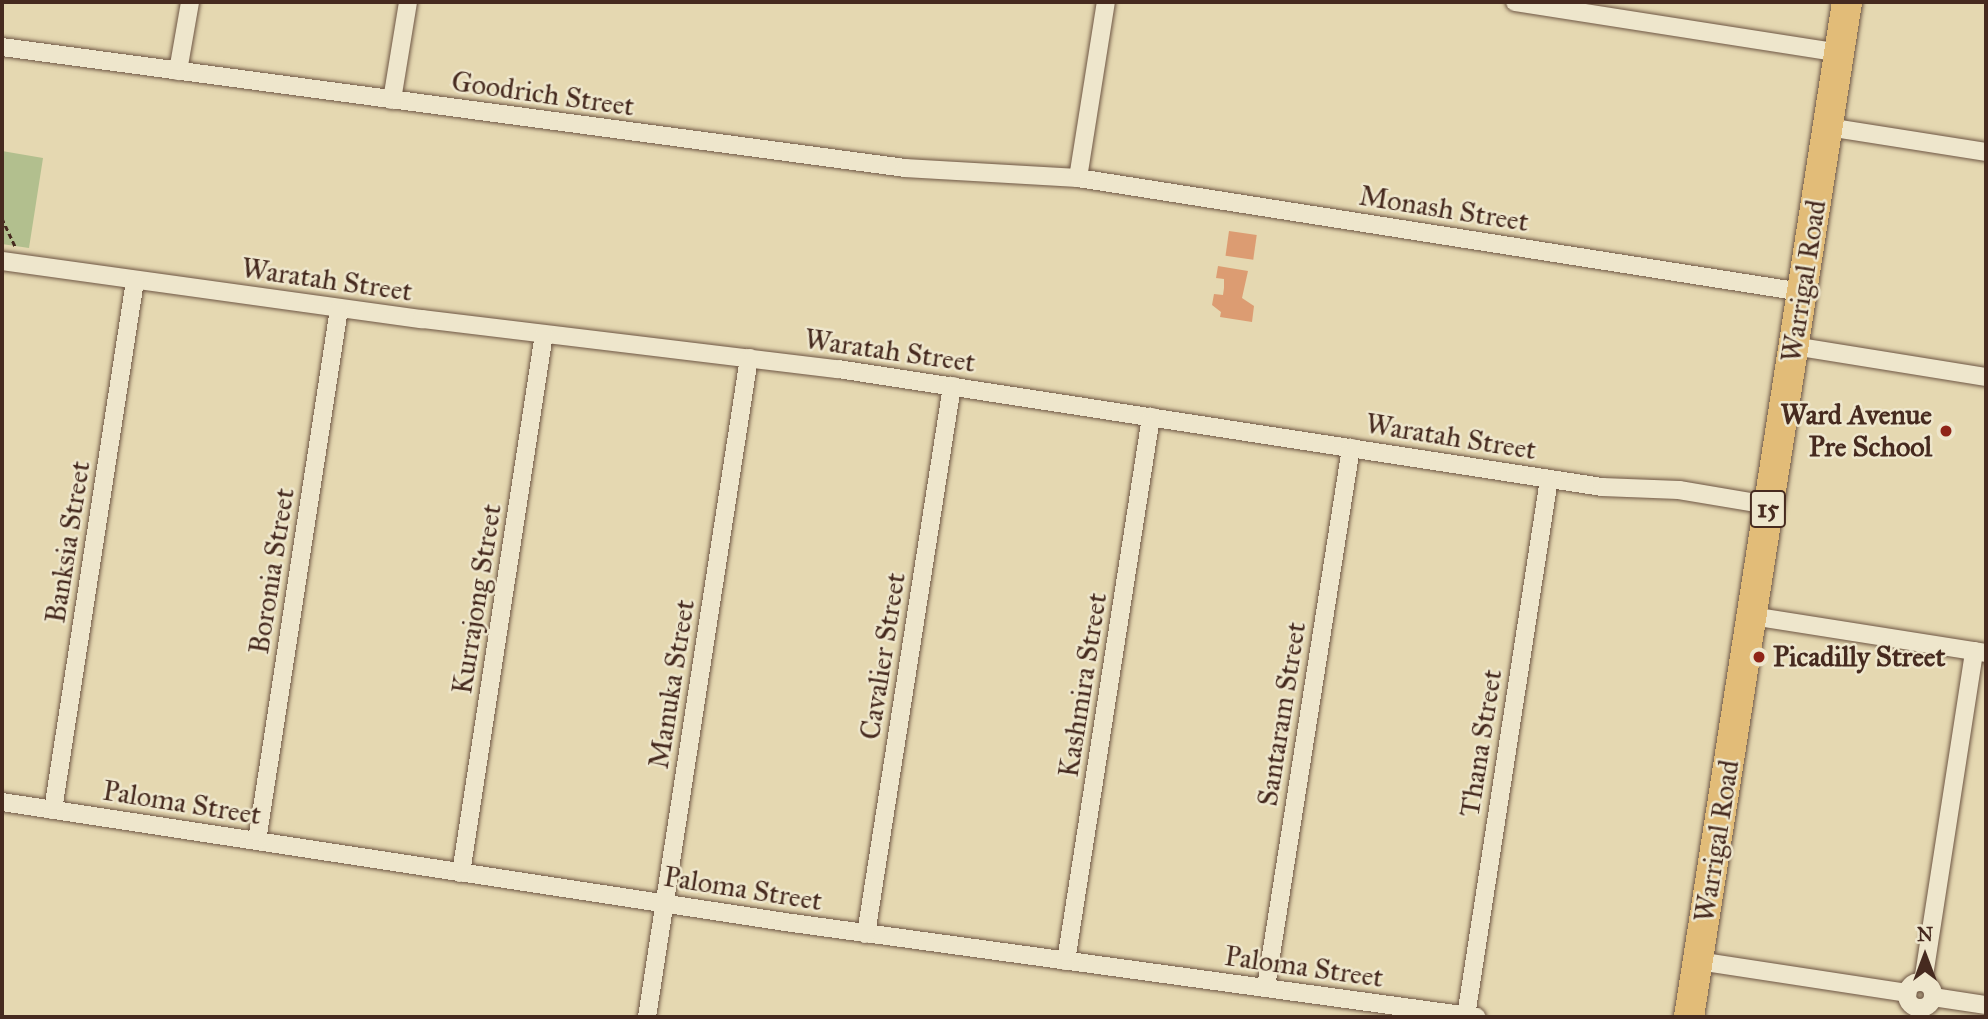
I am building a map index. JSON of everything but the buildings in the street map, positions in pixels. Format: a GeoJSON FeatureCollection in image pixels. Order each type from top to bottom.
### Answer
{"type":"FeatureCollection","features":[{"type":"Feature","properties":{"kind":"highway","name":"Warrigal Road"},"geometry":{"type":"LineString","coordinates":[[1689,1017],[1847,2]]}},
{"type":"Feature","properties":{"kind":"street"},"geometry":{"type":"LineString","coordinates":[[178,72],[190,2]]}},
{"type":"Feature","properties":{"kind":"street"},"geometry":{"type":"LineString","coordinates":[[391,100],[408,2]]}},
{"type":"Feature","properties":{"kind":"street"},"geometry":{"type":"LineString","coordinates":[[1078,178],[1106,2]]}},
{"type":"Feature","properties":{"kind":"street"},"geometry":{"type":"LineString","coordinates":[[1516,2],[1839,52]]}},
{"type":"Feature","properties":{"kind":"street","name":"Goodrich Street"},"geometry":{"type":"LineString","coordinates":[[2,47],[905,168],[1078,178]]}},
{"type":"Feature","properties":{"kind":"street"},"geometry":{"type":"LineString","coordinates":[[1828,127],[1986,152]]}},
{"type":"Feature","properties":{"kind":"street","name":"Monash Street"},"geometry":{"type":"LineString","coordinates":[[1078,178],[1802,292]]}},
{"type":"Feature","properties":{"kind":"street","name":"Waratah Street"},"geometry":{"type":"LineString","coordinates":[[7,262],[339,309],[749,358],[952,386],[1549,479],[1679,491],[1769,505]]}},
{"type":"Feature","properties":{"kind":"street","name":"Banksia Street"},"geometry":{"type":"LineString","coordinates":[[53,810],[135,281]]}},
{"type":"Feature","properties":{"kind":"street","name":"Boronia Street"},"geometry":{"type":"LineString","coordinates":[[257,841],[339,309]]}},
{"type":"Feature","properties":{"kind":"street","name":"Kurrajong Street"},"geometry":{"type":"LineString","coordinates":[[461,873],[544,334]]}},
{"type":"Feature","properties":{"kind":"street"},"geometry":{"type":"LineString","coordinates":[[1794,346],[1986,377]]}},
{"type":"Feature","properties":{"kind":"street","name":"Manuka Street"},"geometry":{"type":"LineString","coordinates":[[646,1017],[749,358]]}},
{"type":"Feature","properties":{"kind":"street","name":"Cavalier Street"},"geometry":{"type":"LineString","coordinates":[[866,934],[952,386]]}},
{"type":"Feature","properties":{"kind":"street","name":"Kashmira Street"},"geometry":{"type":"LineString","coordinates":[[1066,961],[1151,417]]}},
{"type":"Feature","properties":{"kind":"street","name":"Santaram Street"},"geometry":{"type":"LineString","coordinates":[[1266,987],[1351,449]]}},
{"type":"Feature","properties":{"kind":"street","name":"Thana Street"},"geometry":{"type":"LineString","coordinates":[[1472,1016],[1549,479]]}},
{"type":"Feature","properties":{"kind":"street"},"geometry":{"type":"LineString","coordinates":[[1752,617],[1980,652],[1920,999]]}},
{"type":"Feature","properties":{"kind":"street","name":"Paloma Street"},"geometry":{"type":"LineString","coordinates":[[2,802],[866,934],[1472,1016]]}},
{"type":"Feature","properties":{"kind":"street"},"geometry":{"type":"LineString","coordinates":[[1698,961],[1920,999],[1986,1005]]}},
{"type":"Feature","properties":{"kind":"path"},"geometry":{"type":"LineString","coordinates":[[2,218],[16,243],[7,262]]}},
{"type":"Feature","properties":{"kind":"green space"},"geometry":{"type":"Polygon","coordinates":[[[2,151],[43,158],[29,248],[2,244],[2,151]]]}},
{"type":"Feature","properties":{"kind":"place","name":"Ward Avenue Pre School"},"geometry":{"type":"Point","coordinates":[1946,431]}},
{"type":"Feature","properties":{"kind":"place","name":"Picadilly Street"},"geometry":{"type":"Point","coordinates":[1759,657]}}]}
